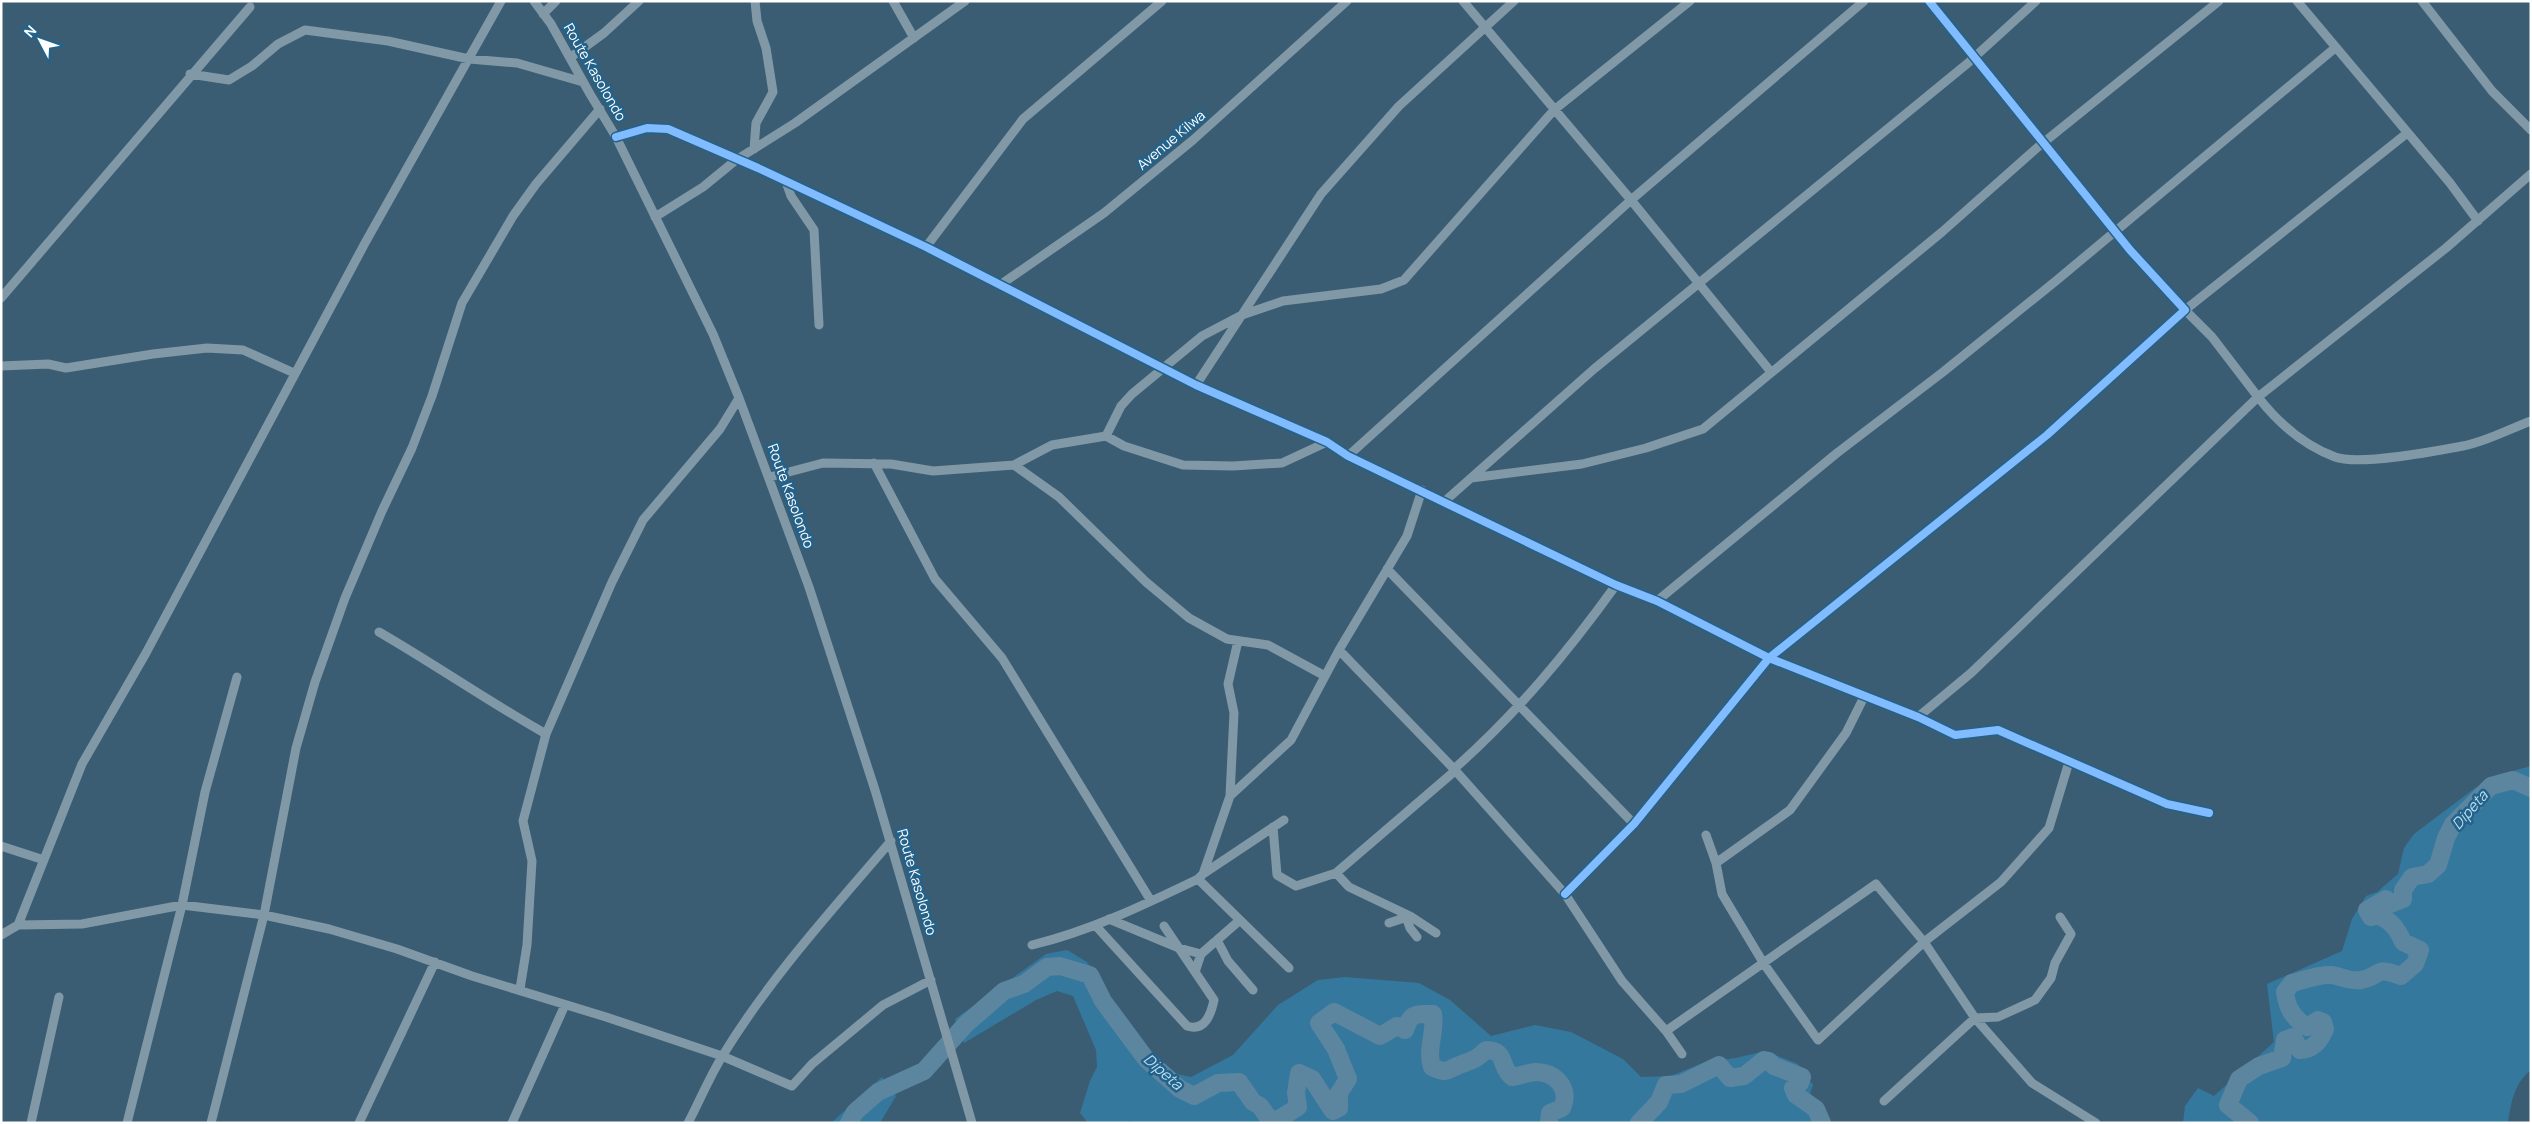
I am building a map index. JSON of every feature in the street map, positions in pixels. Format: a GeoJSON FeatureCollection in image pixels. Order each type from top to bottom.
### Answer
{"type":"FeatureCollection","features":[{"type":"Feature","properties":{"kind":"street"},"geometry":{"type":"LineString","coordinates":[[18,925],[82,764],[146,653],[294,373],[501,1]]}},
{"type":"Feature","properties":{"kind":"street","name":"Route Kasolondo"},"geometry":{"type":"LineString","coordinates":[[534,1],[571,57],[583,82],[616,137],[656,216],[714,334],[770,477],[809,587],[891,842],[972,1123]]}},
{"type":"Feature","properties":{"kind":"street"},"geometry":{"type":"LineString","coordinates":[[543,14],[556,1]]}},
{"type":"Feature","properties":{"kind":"street"},"geometry":{"type":"LineString","coordinates":[[571,57],[604,33],[639,1]]}},
{"type":"Feature","properties":{"kind":"street"},"geometry":{"type":"LineString","coordinates":[[754,1],[757,21],[766,48],[773,92],[756,123],[754,149]]}},
{"type":"Feature","properties":{"kind":"street"},"geometry":{"type":"LineString","coordinates":[[893,1],[914,38]]}},
{"type":"Feature","properties":{"kind":"street"},"geometry":{"type":"LineString","coordinates":[[656,216],[703,186],[736,160],[795,123],[965,1]]}},
{"type":"Feature","properties":{"kind":"street"},"geometry":{"type":"LineString","coordinates":[[926,247],[1023,119],[1162,1]]}},
{"type":"Feature","properties":{"kind":"street","name":"Avenue Kilwa"},"geometry":{"type":"LineString","coordinates":[[1000,285],[1111,208],[1193,140],[1347,1]]}},
{"type":"Feature","properties":{"kind":"street"},"geometry":{"type":"LineString","coordinates":[[1463,1],[1631,200],[1771,372]]}},
{"type":"Feature","properties":{"kind":"street"},"geometry":{"type":"LineString","coordinates":[[1196,385],[1321,194],[1399,106],[1514,1]]}},
{"type":"Feature","properties":{"kind":"street"},"geometry":{"type":"LineString","coordinates":[[1106,436],[1121,406],[1162,368],[1202,336],[1242,315],[1282,300],[1381,289],[1404,280],[1554,110],[1690,1]]}},
{"type":"Feature","properties":{"kind":"street"},"geometry":{"type":"LineString","coordinates":[[1348,456],[1631,200],[1864,1]]}},
{"type":"Feature","properties":{"kind":"street"},"geometry":{"type":"LineString","coordinates":[[1929,1],[2130,250],[2185,310],[2212,336],[2269,411],[2299,440],[2337,458],[2373,460],[2463,446],[2531,421]]}},
{"type":"Feature","properties":{"kind":"street"},"geometry":{"type":"LineString","coordinates":[[1445,501],[1558,400],[1698,282],[1975,56],[2036,1]]}},
{"type":"Feature","properties":{"kind":"street"},"geometry":{"type":"LineString","coordinates":[[1471,478],[1582,464],[1646,448],[1703,429],[1942,232],[2045,143],[2219,1]]}},
{"type":"Feature","properties":{"kind":"street"},"geometry":{"type":"LineString","coordinates":[[2297,1],[2406,134],[2450,183],[2478,221]]}},
{"type":"Feature","properties":{"kind":"street"},"geometry":{"type":"LineString","coordinates":[[2422,1],[2492,91],[2531,130]]}},
{"type":"Feature","properties":{"kind":"street"},"geometry":{"type":"LineString","coordinates":[[1,298],[190,74],[221,44],[250,7]]}},
{"type":"Feature","properties":{"kind":"street"},"geometry":{"type":"LineString","coordinates":[[190,74],[229,80],[252,66],[278,44],[305,30],[388,41],[469,59],[517,63],[583,82]]}},
{"type":"Feature","properties":{"kind":"street"},"geometry":{"type":"LineString","coordinates":[[1657,602],[1837,453],[1943,372],[2335,48]]}},
{"type":"Feature","properties":{"kind":"street"},"geometry":{"type":"LineString","coordinates":[[211,1123],[264,915],[296,748],[315,682],[345,598],[412,448],[432,396],[462,303],[513,216],[536,184],[600,109]]}},
{"type":"Feature","properties":{"kind":"street"},"geometry":{"type":"LineString","coordinates":[[616,137],[647,128],[668,129],[786,182],[926,247],[1196,385],[1327,442],[1348,456],[1445,501],[1616,585],[1657,602],[1769,658],[1918,718],[1954,735],[1998,730],[2167,804],[2209,813]]}},
{"type":"Feature","properties":{"kind":"street"},"geometry":{"type":"LineString","coordinates":[[1565,894],[1634,824],[1769,658],[2047,435],[2159,332],[2176,321],[2185,310],[2406,134]]}},
{"type":"Feature","properties":{"kind":"street"},"geometry":{"type":"LineString","coordinates":[[1918,718],[1972,674],[2258,397],[2478,221],[2531,174]]}},
{"type":"Feature","properties":{"kind":"street"},"geometry":{"type":"LineString","coordinates":[[786,182],[791,196],[814,230],[819,325]]}},
{"type":"Feature","properties":{"kind":"street"},"geometry":{"type":"LineString","coordinates":[[1,366],[48,364],[66,368],[153,354],[207,348],[243,350],[294,373]]}},
{"type":"Feature","properties":{"kind":"street"},"geometry":{"type":"LineString","coordinates":[[520,989],[527,945],[532,861],[523,821],[546,734],[612,582],[643,520],[720,430],[739,398]]}},
{"type":"Feature","properties":{"kind":"street"},"geometry":{"type":"LineString","coordinates":[[770,477],[823,463],[891,464],[933,471],[1014,465],[1052,445],[1106,436],[1124,446],[1183,465],[1234,466],[1282,463],[1327,442]]}},
{"type":"Feature","properties":{"kind":"street"},"geometry":{"type":"LineString","coordinates":[[874,463],[935,579],[1002,658],[1151,901]]}},
{"type":"Feature","properties":{"kind":"street"},"geometry":{"type":"LineString","coordinates":[[1014,465],[1059,497],[1146,582],[1189,618],[1227,639],[1268,645],[1325,676]]}},
{"type":"Feature","properties":{"kind":"street"},"geometry":{"type":"LineString","coordinates":[[1230,796],[1291,740],[1339,650],[1407,536],[1422,490]]}},
{"type":"Feature","properties":{"kind":"street"},"geometry":{"type":"LineString","coordinates":[[1387,569],[1634,824]]}},
{"type":"Feature","properties":{"kind":"street"},"geometry":{"type":"LineString","coordinates":[[1273,827],[1277,875],[1284,881],[1296,886],[1336,873],[1497,731],[1576,640],[1616,585]]}},
{"type":"Feature","properties":{"kind":"street"},"geometry":{"type":"LineString","coordinates":[[379,632],[489,702],[546,734]]}},
{"type":"Feature","properties":{"kind":"street"},"geometry":{"type":"LineString","coordinates":[[1200,876],[1230,796],[1234,713],[1228,684],[1238,641]]}},
{"type":"Feature","properties":{"kind":"street"},"geometry":{"type":"LineString","coordinates":[[1339,650],[1455,769],[1565,894],[1622,981],[1666,1031],[1682,1054]]}},
{"type":"Feature","properties":{"kind":"street"},"geometry":{"type":"LineString","coordinates":[[127,1123],[182,905],[205,792],[238,677]]}},
{"type":"Feature","properties":{"kind":"street"},"geometry":{"type":"LineString","coordinates":[[1716,864],[1790,810],[1846,733],[1864,697]]}},
{"type":"Feature","properties":{"kind":"street"},"geometry":{"type":"LineString","coordinates":[[1706,835],[1716,864],[1722,894],[1764,964],[1818,1040],[1924,942],[2001,882],[2049,828],[2068,762]]}},
{"type":"Feature","properties":{"kind":"street"},"geometry":{"type":"LineString","coordinates":[[1032,945],[1072,935],[1151,901],[1200,876],[1284,820]]}},
{"type":"Feature","properties":{"kind":"street"},"geometry":{"type":"LineString","coordinates":[[688,1123],[722,1056],[804,943],[891,842]]}},
{"type":"Feature","properties":{"kind":"street"},"geometry":{"type":"LineString","coordinates":[[1,846],[44,860]]}},
{"type":"Feature","properties":{"kind":"street"},"geometry":{"type":"LineString","coordinates":[[1336,873],[1349,887],[1436,933]]}},
{"type":"Feature","properties":{"kind":"street"},"geometry":{"type":"LineString","coordinates":[[1200,876],[1240,920],[1289,968]]}},
{"type":"Feature","properties":{"kind":"street"},"geometry":{"type":"LineString","coordinates":[[1666,1031],[1876,884],[1924,942],[1975,1018],[2032,1083],[2096,1123]]}},
{"type":"Feature","properties":{"kind":"street"},"geometry":{"type":"LineString","coordinates":[[1,935],[18,925],[82,924],[182,905],[264,915],[329,929],[520,989],[722,1056],[792,1086],[812,1064],[883,1005],[931,980]]}},
{"type":"Feature","properties":{"kind":"street"},"geometry":{"type":"LineString","coordinates":[[1388,923],[1408,917]]}},
{"type":"Feature","properties":{"kind":"street"},"geometry":{"type":"LineString","coordinates":[[1408,917],[1410,928],[1417,937]]}},
{"type":"Feature","properties":{"kind":"street"},"geometry":{"type":"LineString","coordinates":[[1884,1101],[1975,1018],[1998,1017],[2035,1000],[2051,978],[2054,963],[2071,934],[2060,917]]}},
{"type":"Feature","properties":{"kind":"street"},"geometry":{"type":"LineString","coordinates":[[1109,919],[1178,948],[1201,954]]}},
{"type":"Feature","properties":{"kind":"street"},"geometry":{"type":"LineString","coordinates":[[1195,972],[1201,954],[1240,920]]}},
{"type":"Feature","properties":{"kind":"street"},"geometry":{"type":"LineString","coordinates":[[1096,925],[1187,1026],[1193,1028],[1202,1025],[1211,1016],[1214,1000],[1164,926]]}},
{"type":"Feature","properties":{"kind":"street"},"geometry":{"type":"LineString","coordinates":[[1217,940],[1228,962],[1254,990]]}},
{"type":"Feature","properties":{"kind":"street"},"geometry":{"type":"LineString","coordinates":[[358,1123],[434,962]]}},
{"type":"Feature","properties":{"kind":"street"},"geometry":{"type":"LineString","coordinates":[[34,1122],[58,997]]}},
{"type":"Feature","properties":{"kind":"street"},"geometry":{"type":"LineString","coordinates":[[512,1123],[565,1005]]}},
{"type":"Feature","properties":{"kind":"shaded area"},"geometry":{"type":"Polygon","coordinates":[[[2531,766],[2531,1070],[2517,1087],[2508,1123],[2183,1123],[2185,1106],[2198,1088],[2214,1096],[2274,1042],[2267,984],[2342,951],[2352,919],[2366,896],[2377,892],[2398,874],[2404,848],[2414,834],[2475,788],[2498,775],[2531,766]]]}},
{"type":"Feature","properties":{"kind":"shaded area"},"geometry":{"type":"Polygon","coordinates":[[[1067,950],[1087,962],[1149,1054],[1177,1074],[1191,1077],[1233,1055],[1278,1005],[1318,980],[1345,977],[1419,983],[1450,1000],[1491,1036],[1535,1025],[1571,1032],[1623,1059],[1641,1077],[1671,1076],[1705,1062],[1736,1058],[1765,1051],[1798,1064],[1813,1085],[1810,1094],[1825,1108],[1828,1123],[1134,1123],[1131,1121],[1125,1123],[1088,1123],[1080,1113],[1090,1081],[1097,1067],[1096,1050],[1073,996],[1057,991],[1036,1000],[964,1043],[955,1019],[1046,954],[1067,950]]]}},
{"type":"Feature","properties":{"kind":"shaded area"},"geometry":{"type":"Polygon","coordinates":[[[882,1077],[896,1096],[880,1123],[831,1123],[882,1077]]]}},
{"type":"Feature","properties":{"kind":"waterway","name":"Dipeta"},"geometry":{"type":"LineString","coordinates":[[2250,1123],[2228,1105],[2239,1079],[2259,1066],[2282,1058],[2285,1040],[2293,1037],[2300,1050],[2305,1050],[2316,1044],[2325,1029],[2323,1022],[2318,1020],[2307,1027],[2294,1016],[2287,1003],[2285,992],[2292,983],[2327,975],[2349,980],[2368,979],[2381,972],[2401,976],[2415,964],[2420,950],[2403,942],[2390,922],[2378,915],[2371,917],[2367,910],[2386,899],[2390,904],[2403,899],[2403,890],[2412,877],[2428,874],[2438,865],[2446,838],[2453,824],[2491,786],[2513,780],[2531,788]]}},
{"type":"Feature","properties":{"kind":"waterway","name":"Dipeta"},"geometry":{"type":"LineString","coordinates":[[849,1123],[855,1112],[878,1092],[924,1071],[965,1025],[1004,991],[1024,984],[1047,967],[1060,966],[1090,975],[1103,1001],[1146,1059],[1180,1089],[1194,1096],[1218,1083],[1239,1082],[1253,1102],[1260,1106],[1270,1120],[1279,1119],[1298,1107],[1296,1093],[1299,1073],[1312,1079],[1333,1111],[1339,1108],[1339,1093],[1348,1079],[1336,1049],[1319,1023],[1334,1012],[1380,1036],[1397,1026],[1405,1030],[1415,1015],[1433,1014],[1434,1021],[1430,1047],[1432,1067],[1445,1071],[1475,1059],[1486,1050],[1493,1051],[1500,1056],[1505,1068],[1512,1077],[1535,1072],[1549,1075],[1560,1083],[1565,1094],[1562,1108],[1550,1113],[1549,1123]]}},
{"type":"Feature","properties":{"kind":"waterway","name":"Dipeta"},"geometry":{"type":"LineString","coordinates":[[1639,1123],[1659,1102],[1666,1085],[1681,1084],[1719,1065],[1730,1078],[1744,1076],[1764,1060],[1802,1077],[1800,1083],[1793,1088],[1796,1095],[1816,1109],[1822,1123]]}},
{"type":"Feature","properties":{"kind":"cycle path"},"geometry":{"type":"LineString","coordinates":[[1565,894],[1634,824],[1769,658],[2047,435],[2185,310],[2130,250],[1929,1]]}},
{"type":"Feature","properties":{"kind":"cycle path"},"geometry":{"type":"LineString","coordinates":[[616,137],[647,128],[668,129],[758,168],[926,247],[1196,385],[1327,442],[1348,456],[1616,585],[1657,601],[1769,658],[1918,717],[1955,735],[1998,730],[2167,804],[2209,813]]}}]}
